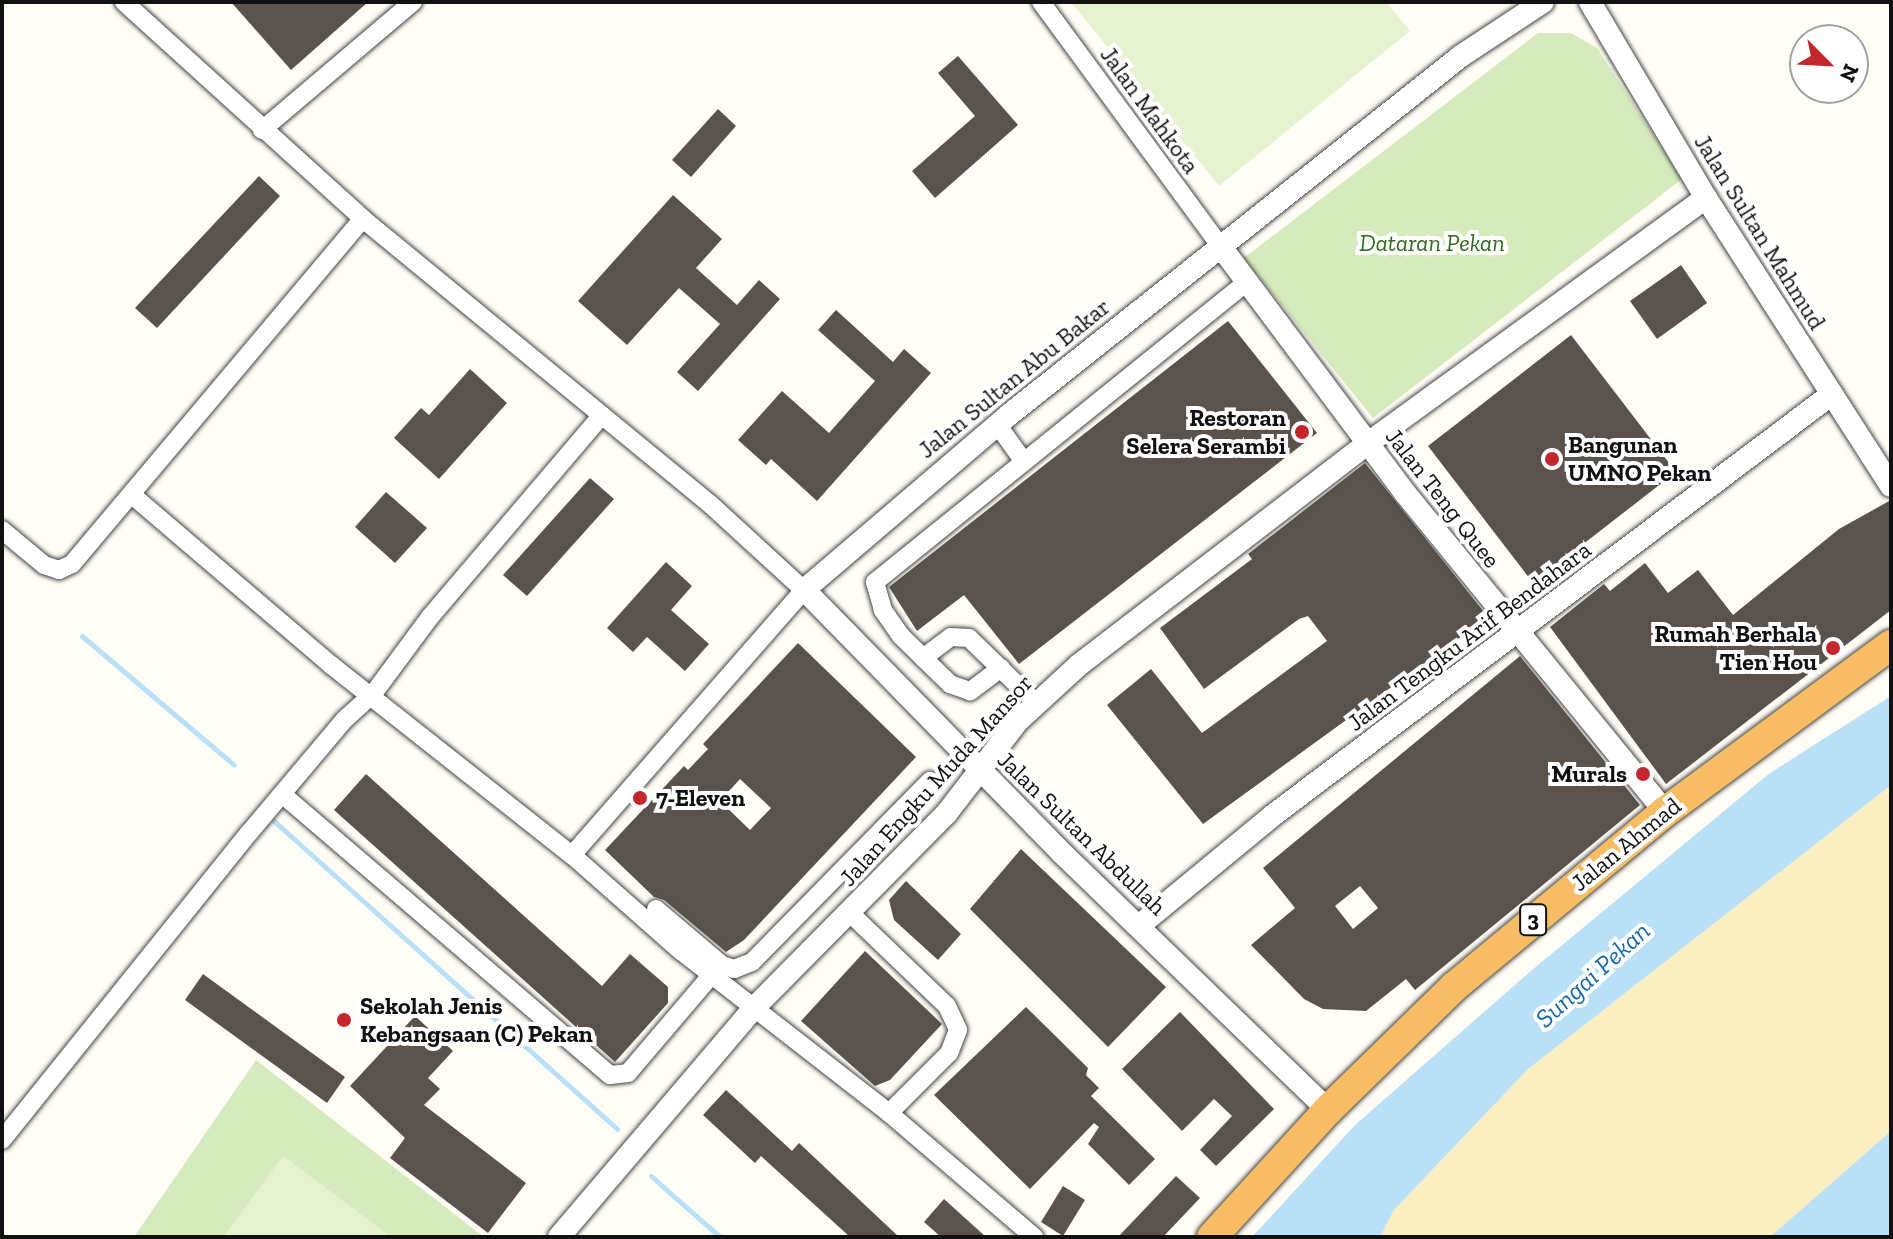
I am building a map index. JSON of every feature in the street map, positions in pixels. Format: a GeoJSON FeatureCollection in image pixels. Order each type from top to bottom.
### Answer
{"type":"FeatureCollection","features":[{"type":"Feature","properties":{"kind":"highway","name":"Jalan Ahmad"},"geometry":{"type":"LineString","coordinates":[[1212,1237],[1328,1110],[1454,987],[1665,812],[1891,645]]}},
{"type":"Feature","properties":{"kind":"street"},"geometry":{"type":"LineString","coordinates":[[124,2],[363,219],[602,415],[804,590]]}},
{"type":"Feature","properties":{"kind":"street"},"geometry":{"type":"LineString","coordinates":[[262,130],[413,2]]}},
{"type":"Feature","properties":{"kind":"street","name":"Jalan Mahkota"},"geometry":{"type":"LineString","coordinates":[[1041,2],[1221,247]]}},
{"type":"Feature","properties":{"kind":"street","name":"Jalan Sultan Abu Bakar"},"geometry":{"type":"LineString","coordinates":[[572,855],[804,590],[997,424],[1461,56],[1543,2]]}},
{"type":"Feature","properties":{"kind":"street","name":"Jalan Sultan Mahmud"},"geometry":{"type":"LineString","coordinates":[[1590,2],[1706,198],[1891,486]]}},
{"type":"Feature","properties":{"kind":"street","name":"Jalan Engku Muda Mansor"},"geometry":{"type":"LineString","coordinates":[[559,1237],[755,1007],[917,845],[1037,704],[1133,621],[1367,444],[1706,198]]}},
{"type":"Feature","properties":{"kind":"street"},"geometry":{"type":"LineString","coordinates":[[2,530],[29,556],[59,570],[84,553],[363,219]]}},
{"type":"Feature","properties":{"kind":"street","name":"Jalan Teng Quee"},"geometry":{"type":"LineString","coordinates":[[1221,247],[1244,284],[1367,444],[1665,812]]}},
{"type":"Feature","properties":{"kind":"street"},"geometry":{"type":"LineString","coordinates":[[1001,668],[979,687],[961,690],[923,658],[883,610],[875,582],[1022,459],[1244,284]]}},
{"type":"Feature","properties":{"kind":"street","name":"Jalan Tengku Arif Bendahara"},"geometry":{"type":"LineString","coordinates":[[1140,925],[1198,874],[1832,394]]}},
{"type":"Feature","properties":{"kind":"street"},"geometry":{"type":"LineString","coordinates":[[2,1140],[282,794],[344,720],[373,694],[430,617],[602,415]]}},
{"type":"Feature","properties":{"kind":"street"},"geometry":{"type":"LineString","coordinates":[[997,424],[1022,459]]}},
{"type":"Feature","properties":{"kind":"street"},"geometry":{"type":"LineString","coordinates":[[132,495],[514,813],[572,855],[601,886],[889,1113],[1034,1237]]}},
{"type":"Feature","properties":{"kind":"street","name":"Jalan Sultan Abdullah"},"geometry":{"type":"LineString","coordinates":[[804,590],[979,770],[1328,1110]]}},
{"type":"Feature","properties":{"kind":"street"},"geometry":{"type":"LineString","coordinates":[[923,658],[951,637],[962,635],[1037,704]]}},
{"type":"Feature","properties":{"kind":"street"},"geometry":{"type":"LineString","coordinates":[[656,909],[734,969],[752,962],[930,781]]}},
{"type":"Feature","properties":{"kind":"street"},"geometry":{"type":"LineString","coordinates":[[282,794],[610,1075],[628,1073],[713,973]]}},
{"type":"Feature","properties":{"kind":"street"},"geometry":{"type":"LineString","coordinates":[[893,822],[917,845]]}},
{"type":"Feature","properties":{"kind":"street"},"geometry":{"type":"LineString","coordinates":[[850,913],[947,1006],[958,1030],[949,1053],[889,1113]]}},
{"type":"Feature","properties":{"kind":"street"},"geometry":{"type":"LineString","coordinates":[[780,935],[804,957]]}},
{"type":"Feature","properties":{"kind":"green space"},"geometry":{"type":"Polygon","coordinates":[[[1071,2],[1386,2],[1410,31],[1219,186],[1071,2]]]}},
{"type":"Feature","properties":{"kind":"green space","name":"Dataran Pekan"},"geometry":{"type":"Polygon","coordinates":[[[1538,33],[1571,33],[1597,48],[1682,179],[1373,418],[1244,258],[1538,33]]]}},
{"type":"Feature","properties":{"kind":"green space"},"geometry":{"type":"Polygon","coordinates":[[[256,1060],[484,1237],[134,1237],[256,1060]]]}},
{"type":"Feature","properties":{"kind":"green space"},"geometry":{"type":"Polygon","coordinates":[[[283,1156],[391,1237],[223,1237],[283,1156]]]}},
{"type":"Feature","properties":{"kind":"sand"},"geometry":{"type":"Polygon","coordinates":[[[1891,785],[1891,1131],[1770,1237],[1380,1237],[1394,1210],[1528,1069],[1891,785]]]}},
{"type":"Feature","properties":{"kind":"water","name":"Sungai Pekan"},"geometry":{"type":"Polygon","coordinates":[[[1891,696],[1891,785],[1528,1069],[1394,1210],[1380,1237],[1252,1237],[1355,1125],[1532,970],[1770,773],[1891,696]]]}},
{"type":"Feature","properties":{"kind":"water"},"geometry":{"type":"Polygon","coordinates":[[[1891,1131],[1891,1237],[1770,1237],[1891,1131]]]}},
{"type":"Feature","properties":{"kind":"building"},"geometry":{"type":"Polygon","coordinates":[[[231,2],[368,2],[291,70],[231,2]]]}},
{"type":"Feature","properties":{"kind":"building"},"geometry":{"type":"Polygon","coordinates":[[[958,56],[1018,125],[935,198],[912,171],[975,116],[938,73],[958,56]]]}},
{"type":"Feature","properties":{"kind":"building"},"geometry":{"type":"Polygon","coordinates":[[[718,109],[736,126],[691,177],[672,160],[718,109]]]}},
{"type":"Feature","properties":{"kind":"building"},"geometry":{"type":"Polygon","coordinates":[[[259,176],[280,196],[157,328],[135,308],[259,176]]]}},
{"type":"Feature","properties":{"kind":"building"},"geometry":{"type":"Polygon","coordinates":[[[673,195],[722,239],[696,268],[737,305],[759,280],[780,299],[698,391],[677,372],[720,324],[679,288],[627,345],[578,301],[673,195]]]}},
{"type":"Feature","properties":{"kind":"building"},"geometry":{"type":"Polygon","coordinates":[[[1681,265],[1707,303],[1657,339],[1630,301],[1681,265]]]}},
{"type":"Feature","properties":{"kind":"building"},"geometry":{"type":"Polygon","coordinates":[[[836,310],[893,362],[904,349],[931,373],[817,501],[771,459],[766,465],[738,440],[782,391],[829,433],[875,381],[818,330],[836,310]]]}},
{"type":"Feature","properties":{"kind":"building"},"geometry":{"type":"Polygon","coordinates":[[[1228,321],[1317,433],[1019,664],[964,595],[917,631],[889,587],[1228,321]]]}},
{"type":"Feature","properties":{"kind":"building","name":"Bangunan UMNO Pekan"},"geometry":{"type":"Polygon","coordinates":[[[1571,335],[1676,472],[1533,583],[1428,446],[1571,335]]]}},
{"type":"Feature","properties":{"kind":"building"},"geometry":{"type":"Polygon","coordinates":[[[470,369],[507,403],[439,479],[394,438],[421,408],[429,415],[470,369]]]}},
{"type":"Feature","properties":{"kind":"building"},"geometry":{"type":"Polygon","coordinates":[[[1365,463],[1488,617],[1203,824],[1107,705],[1151,669],[1202,733],[1327,641],[1308,616],[1299,619],[1204,689],[1160,628],[1252,559],[1248,554],[1365,463]]]}},
{"type":"Feature","properties":{"kind":"building"},"geometry":{"type":"Polygon","coordinates":[[[590,478],[614,499],[527,596],[503,575],[590,478]]]}},
{"type":"Feature","properties":{"kind":"building"},"geometry":{"type":"Polygon","coordinates":[[[386,492],[427,528],[395,563],[355,527],[386,492]]]}},
{"type":"Feature","properties":{"kind":"building"},"geometry":{"type":"Polygon","coordinates":[[[1891,500],[1891,610],[1666,784],[1550,627],[1604,584],[1610,591],[1645,563],[1668,593],[1698,570],[1733,615],[1839,529],[1891,500]]]}},
{"type":"Feature","properties":{"kind":"building"},"geometry":{"type":"Polygon","coordinates":[[[666,562],[692,586],[671,610],[709,644],[685,671],[647,637],[633,652],[607,628],[666,562]]]}},
{"type":"Feature","properties":{"kind":"building"},"geometry":{"type":"Polygon","coordinates":[[[798,643],[916,757],[744,940],[726,952],[664,900],[654,897],[605,850],[684,766],[688,770],[708,749],[703,744],[798,643]],[[740,779],[720,801],[750,830],[771,808],[740,779]]]}},
{"type":"Feature","properties":{"kind":"building"},"geometry":{"type":"Polygon","coordinates":[[[1520,656],[1640,805],[1415,990],[1406,979],[1366,1011],[1323,1009],[1304,999],[1251,945],[1295,908],[1263,868],[1520,656]],[[1360,886],[1335,906],[1353,929],[1378,908],[1360,886]]]}},
{"type":"Feature","properties":{"kind":"building"},"geometry":{"type":"Polygon","coordinates":[[[366,774],[602,986],[630,954],[668,987],[668,1003],[615,1062],[334,810],[366,774]]]}},
{"type":"Feature","properties":{"kind":"building"},"geometry":{"type":"Polygon","coordinates":[[[1021,849],[1166,987],[1108,1047],[970,909],[1021,849]]]}},
{"type":"Feature","properties":{"kind":"building"},"geometry":{"type":"Polygon","coordinates":[[[906,881],[961,934],[938,960],[894,920],[889,900],[906,881]]]}},
{"type":"Feature","properties":{"kind":"building"},"geometry":{"type":"Polygon","coordinates":[[[865,951],[942,1024],[890,1080],[875,1086],[801,1021],[865,951]]]}},
{"type":"Feature","properties":{"kind":"building"},"geometry":{"type":"Polygon","coordinates":[[[203,974],[345,1077],[327,1103],[185,1000],[203,974]]]}},
{"type":"Feature","properties":{"kind":"building"},"geometry":{"type":"Polygon","coordinates":[[[1026,1007],[1088,1068],[1086,1075],[1099,1088],[1091,1096],[1155,1159],[1129,1185],[1088,1144],[1099,1127],[1094,1123],[1030,1189],[934,1095],[1026,1007]]]}},
{"type":"Feature","properties":{"kind":"building"},"geometry":{"type":"Polygon","coordinates":[[[1180,1012],[1274,1109],[1216,1166],[1200,1150],[1232,1116],[1214,1099],[1182,1131],[1122,1069],[1180,1012]]]}},
{"type":"Feature","properties":{"kind":"building"},"geometry":{"type":"Polygon","coordinates":[[[415,1016],[453,1051],[428,1078],[440,1089],[424,1105],[526,1183],[488,1233],[390,1158],[405,1138],[350,1086],[415,1016]]]}},
{"type":"Feature","properties":{"kind":"building"},"geometry":{"type":"Polygon","coordinates":[[[726,1090],[792,1151],[799,1143],[899,1237],[850,1237],[761,1156],[755,1163],[703,1115],[726,1090]]]}},
{"type":"Feature","properties":{"kind":"building"},"geometry":{"type":"Polygon","coordinates":[[[1176,1176],[1200,1198],[1163,1237],[1118,1237],[1176,1176]]]}},
{"type":"Feature","properties":{"kind":"building"},"geometry":{"type":"Polygon","coordinates":[[[1063,1186],[1085,1200],[1063,1236],[1041,1222],[1063,1186]]]}},
{"type":"Feature","properties":{"kind":"building"},"geometry":{"type":"Polygon","coordinates":[[[944,1199],[986,1237],[941,1237],[924,1222],[944,1199]]]}},
{"type":"Feature","properties":{"kind":"waterway"},"geometry":{"type":"LineString","coordinates":[[82,636],[234,765]]}},
{"type":"Feature","properties":{"kind":"waterway"},"geometry":{"type":"LineString","coordinates":[[274,821],[617,1129]]}},
{"type":"Feature","properties":{"kind":"waterway"},"geometry":{"type":"LineString","coordinates":[[651,1176],[720,1237]]}},
{"type":"Feature","properties":{"kind":"place","name":"Restoran Selera Serambi"},"geometry":{"type":"Point","coordinates":[1302,432]}},
{"type":"Feature","properties":{"kind":"place","name":"Bangunan UMNO Pekan"},"geometry":{"type":"Point","coordinates":[1552,459]}},
{"type":"Feature","properties":{"kind":"place","name":"Rumah Berhala Tien Hou"},"geometry":{"type":"Point","coordinates":[1833,648]}},
{"type":"Feature","properties":{"kind":"place","name":"Murals"},"geometry":{"type":"Point","coordinates":[1643,774]}},
{"type":"Feature","properties":{"kind":"place","name":"7-Eleven"},"geometry":{"type":"Point","coordinates":[640,798]}},
{"type":"Feature","properties":{"kind":"place","name":"Sekolah Jenis Kebangsaan (C) Pekan"},"geometry":{"type":"Point","coordinates":[344,1020]}}]}
